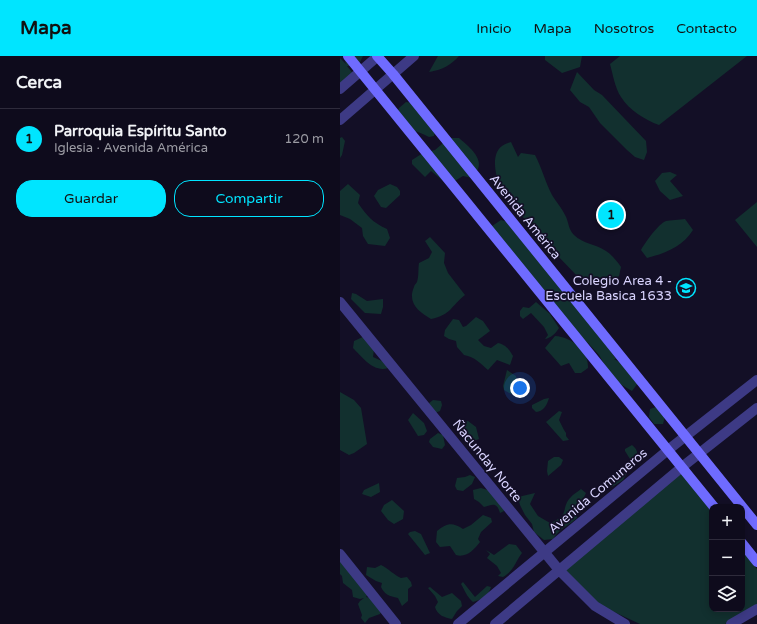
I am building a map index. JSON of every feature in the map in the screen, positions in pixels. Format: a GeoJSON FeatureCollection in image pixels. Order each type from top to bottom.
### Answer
{"type":"FeatureCollection","features":[{"type":"Feature","properties":{"kind":"main road"},"geometry":{"type":"LineString","coordinates":[[348,56],[712,504]]}},
{"type":"Feature","properties":{"kind":"main road","name":"Avenida América"},"geometry":{"type":"LineString","coordinates":[[378,56],[757,525]]}},
{"type":"Feature","properties":{"kind":"main road"},"geometry":{"type":"LineString","coordinates":[[745,547],[757,562]]}},
{"type":"Feature","properties":{"kind":"street"},"geometry":{"type":"LineString","coordinates":[[340,89],[378,56]]}},
{"type":"Feature","properties":{"kind":"street"},"geometry":{"type":"LineString","coordinates":[[340,120],[414,56]]}},
{"type":"Feature","properties":{"kind":"street","name":"Ñacunday Norte"},"geometry":{"type":"LineString","coordinates":[[340,302],[559,570],[595,606],[625,624]]}},
{"type":"Feature","properties":{"kind":"street","name":"Avenida Comuneros"},"geometry":{"type":"LineString","coordinates":[[458,624],[668,450],[757,380]]}},
{"type":"Feature","properties":{"kind":"street"},"geometry":{"type":"LineString","coordinates":[[495,624],[682,467],[757,408]]}},
{"type":"Feature","properties":{"kind":"street"},"geometry":{"type":"LineString","coordinates":[[340,554],[396,624]]}},
{"type":"Feature","properties":{"kind":"street"},"geometry":{"type":"LineString","coordinates":[[731,624],[757,609]]}},
{"type":"Feature","properties":{"kind":"green space"},"geometry":{"type":"Polygon","coordinates":[[[343,56],[363,56],[358,66],[347,66],[355,76],[340,89],[340,58],[346,64],[343,56]]]}},
{"type":"Feature","properties":{"kind":"green space"},"geometry":{"type":"Polygon","coordinates":[[[438,56],[459,56],[446,67],[429,72],[438,56]]]}},
{"type":"Feature","properties":{"kind":"green space"},"geometry":{"type":"Polygon","coordinates":[[[545,56],[582,56],[580,67],[562,73],[545,60],[545,56]]]}},
{"type":"Feature","properties":{"kind":"green space"},"geometry":{"type":"Polygon","coordinates":[[[620,56],[747,56],[659,125],[643,117],[624,102],[614,81],[610,64],[620,56]]]}},
{"type":"Feature","properties":{"kind":"green space"},"geometry":{"type":"Polygon","coordinates":[[[577,72],[594,90],[602,95],[646,141],[647,152],[644,160],[635,157],[627,150],[600,123],[589,107],[580,102],[570,90],[577,72]]]}},
{"type":"Feature","properties":{"kind":"green space"},"geometry":{"type":"Polygon","coordinates":[[[406,102],[414,103],[435,132],[434,136],[429,137],[406,128],[394,120],[399,108],[406,102]]]}},
{"type":"Feature","properties":{"kind":"green space"},"geometry":{"type":"Polygon","coordinates":[[[342,137],[345,141],[340,158],[340,138],[342,137]]]}},
{"type":"Feature","properties":{"kind":"green space"},"geometry":{"type":"Polygon","coordinates":[[[449,138],[459,138],[466,144],[476,156],[479,165],[472,178],[463,176],[448,185],[431,171],[425,177],[412,164],[412,160],[423,153],[435,150],[449,138]]]}},
{"type":"Feature","properties":{"kind":"green space"},"geometry":{"type":"Polygon","coordinates":[[[511,142],[518,157],[521,153],[535,155],[554,198],[564,212],[572,233],[581,240],[610,254],[621,267],[619,276],[605,283],[591,283],[581,280],[528,223],[501,188],[498,181],[495,164],[496,154],[503,145],[511,142]]]}},
{"type":"Feature","properties":{"kind":"green space"},"geometry":{"type":"Polygon","coordinates":[[[670,172],[677,175],[670,181],[683,196],[670,200],[660,191],[655,181],[662,173],[670,172]]]}},
{"type":"Feature","properties":{"kind":"green space"},"geometry":{"type":"Polygon","coordinates":[[[348,184],[360,195],[358,203],[367,215],[377,224],[387,229],[390,238],[385,246],[368,244],[363,236],[362,228],[350,219],[340,215],[340,191],[348,184]]]}},
{"type":"Feature","properties":{"kind":"green space"},"geometry":{"type":"Polygon","coordinates":[[[390,184],[397,187],[400,191],[400,195],[386,208],[381,207],[374,196],[378,190],[390,184]]]}},
{"type":"Feature","properties":{"kind":"green space"},"geometry":{"type":"Polygon","coordinates":[[[757,202],[757,247],[735,220],[757,202]]]}},
{"type":"Feature","properties":{"kind":"green space"},"geometry":{"type":"Polygon","coordinates":[[[685,219],[693,230],[689,236],[679,245],[661,254],[647,258],[641,250],[659,226],[666,221],[685,219]]]}},
{"type":"Feature","properties":{"kind":"green space"},"geometry":{"type":"Polygon","coordinates":[[[501,220],[514,224],[585,313],[616,359],[614,359],[623,364],[638,383],[632,391],[620,384],[608,371],[599,355],[588,343],[571,331],[501,247],[492,226],[501,220]]]}},
{"type":"Feature","properties":{"kind":"green space"},"geometry":{"type":"Polygon","coordinates":[[[430,237],[445,253],[444,263],[448,273],[465,295],[447,313],[431,319],[415,306],[412,298],[414,286],[418,280],[419,263],[429,258],[432,252],[425,241],[430,237]]]}},
{"type":"Feature","properties":{"kind":"green space"},"geometry":{"type":"Polygon","coordinates":[[[352,293],[367,301],[383,299],[381,314],[365,313],[351,299],[352,293]]]}},
{"type":"Feature","properties":{"kind":"green space"},"geometry":{"type":"Polygon","coordinates":[[[536,302],[550,314],[559,328],[553,335],[545,339],[548,335],[544,327],[531,313],[523,319],[520,316],[520,311],[523,307],[529,308],[536,302]]]}},
{"type":"Feature","properties":{"kind":"green space"},"geometry":{"type":"Polygon","coordinates":[[[476,317],[483,321],[490,331],[478,340],[484,346],[491,348],[498,343],[509,349],[513,356],[510,365],[497,360],[488,370],[474,359],[464,355],[457,347],[456,341],[444,336],[445,330],[453,319],[459,320],[463,327],[476,317]]]}},
{"type":"Feature","properties":{"kind":"green space"},"geometry":{"type":"Polygon","coordinates":[[[365,336],[374,349],[373,357],[384,362],[388,368],[383,369],[373,366],[364,360],[353,348],[354,341],[365,336]]]}},
{"type":"Feature","properties":{"kind":"green space"},"geometry":{"type":"Polygon","coordinates":[[[555,336],[567,339],[578,346],[586,356],[588,368],[581,373],[575,373],[569,363],[561,366],[545,348],[555,336]]]}},
{"type":"Feature","properties":{"kind":"green space"},"geometry":{"type":"Polygon","coordinates":[[[507,370],[516,376],[518,393],[511,394],[504,390],[503,386],[507,370]]]}},
{"type":"Feature","properties":{"kind":"green space"},"geometry":{"type":"Polygon","coordinates":[[[340,392],[354,400],[361,408],[367,444],[349,455],[340,450],[340,392]]]}},
{"type":"Feature","properties":{"kind":"green space"},"geometry":{"type":"Polygon","coordinates":[[[549,398],[543,409],[536,412],[532,408],[532,405],[549,398]]]}},
{"type":"Feature","properties":{"kind":"green space"},"geometry":{"type":"Polygon","coordinates":[[[433,400],[441,401],[442,405],[440,411],[435,413],[428,404],[433,400]]]}},
{"type":"Feature","properties":{"kind":"green space"},"geometry":{"type":"Polygon","coordinates":[[[656,407],[665,416],[663,424],[654,424],[649,417],[650,409],[656,407]]]}},
{"type":"Feature","properties":{"kind":"green space"},"geometry":{"type":"Polygon","coordinates":[[[559,411],[562,412],[559,420],[569,440],[563,441],[546,422],[559,411]]]}},
{"type":"Feature","properties":{"kind":"green space"},"geometry":{"type":"Polygon","coordinates":[[[413,413],[424,423],[427,431],[424,435],[418,436],[408,420],[413,413]]]}},
{"type":"Feature","properties":{"kind":"green space"},"geometry":{"type":"Polygon","coordinates":[[[468,421],[476,427],[479,439],[467,443],[462,439],[456,428],[463,422],[468,421]]]}},
{"type":"Feature","properties":{"kind":"green space"},"geometry":{"type":"Polygon","coordinates":[[[438,433],[443,435],[445,445],[442,449],[433,447],[429,442],[430,439],[438,433]]]}},
{"type":"Feature","properties":{"kind":"green space"},"geometry":{"type":"Polygon","coordinates":[[[632,445],[637,452],[636,460],[630,459],[625,451],[625,449],[632,445]]]}},
{"type":"Feature","properties":{"kind":"green space"},"geometry":{"type":"Polygon","coordinates":[[[554,457],[559,457],[563,460],[561,465],[548,476],[548,461],[554,457]]]}},
{"type":"Feature","properties":{"kind":"green space"},"geometry":{"type":"Polygon","coordinates":[[[618,471],[628,471],[623,480],[612,487],[608,484],[614,474],[618,471]]]}},
{"type":"Feature","properties":{"kind":"green space"},"geometry":{"type":"Polygon","coordinates":[[[681,472],[709,508],[709,612],[745,612],[745,554],[757,569],[757,606],[725,624],[640,624],[597,604],[562,570],[681,472]]]}},
{"type":"Feature","properties":{"kind":"green space"},"geometry":{"type":"Polygon","coordinates":[[[470,475],[475,477],[472,484],[463,491],[457,490],[455,486],[457,478],[470,475]]]}},
{"type":"Feature","properties":{"kind":"green space"},"geometry":{"type":"Polygon","coordinates":[[[379,483],[380,492],[371,497],[362,494],[364,490],[379,483]]]}},
{"type":"Feature","properties":{"kind":"green space"},"geometry":{"type":"Polygon","coordinates":[[[481,488],[491,491],[503,506],[504,511],[500,513],[496,505],[484,507],[474,499],[473,490],[481,488]]]}},
{"type":"Feature","properties":{"kind":"green space"},"geometry":{"type":"Polygon","coordinates":[[[581,489],[586,493],[577,512],[577,518],[561,529],[553,539],[544,540],[534,532],[532,524],[520,505],[518,497],[535,493],[530,504],[538,516],[550,523],[561,517],[568,501],[581,489]]]}},
{"type":"Feature","properties":{"kind":"green space"},"geometry":{"type":"Polygon","coordinates":[[[392,500],[404,511],[403,519],[394,524],[388,520],[381,511],[384,505],[392,500]]]}},
{"type":"Feature","properties":{"kind":"green space"},"geometry":{"type":"Polygon","coordinates":[[[483,515],[491,518],[492,522],[481,532],[478,539],[480,542],[470,553],[460,556],[456,555],[450,546],[440,547],[436,542],[437,531],[444,526],[453,524],[463,529],[471,525],[483,515]]]}},
{"type":"Feature","properties":{"kind":"green space"},"geometry":{"type":"Polygon","coordinates":[[[415,531],[421,534],[430,553],[425,555],[408,534],[415,531]]]}},
{"type":"Feature","properties":{"kind":"green space"},"geometry":{"type":"Polygon","coordinates":[[[509,544],[516,545],[522,553],[507,575],[503,577],[498,576],[501,573],[497,566],[487,558],[490,554],[486,550],[494,555],[509,544]]]}},
{"type":"Feature","properties":{"kind":"green space"},"geometry":{"type":"Polygon","coordinates":[[[340,559],[368,594],[366,597],[371,598],[382,610],[380,614],[369,618],[365,623],[361,618],[362,615],[358,604],[364,598],[360,599],[353,597],[352,590],[343,583],[342,576],[340,574],[340,559]]]}},
{"type":"Feature","properties":{"kind":"green space"},"geometry":{"type":"Polygon","coordinates":[[[381,565],[401,578],[407,577],[411,582],[412,586],[408,589],[408,601],[402,606],[398,598],[390,596],[384,592],[381,587],[382,583],[366,575],[367,567],[375,568],[381,565]]]}},
{"type":"Feature","properties":{"kind":"green space"},"geometry":{"type":"Polygon","coordinates":[[[463,582],[475,597],[487,586],[491,587],[484,597],[473,602],[461,584],[463,582]]]}},
{"type":"Feature","properties":{"kind":"green space"},"geometry":{"type":"Polygon","coordinates":[[[430,587],[442,597],[452,593],[461,601],[462,606],[452,619],[444,617],[436,610],[435,607],[438,602],[428,588],[430,587]]]}},
{"type":"Feature","properties":{"kind":"place","name":"Parroquia Espíritu Santo"},"geometry":{"type":"Point","coordinates":[611,215]}},
{"type":"Feature","properties":{"kind":"place","name":"Colegio Area 4 - Escuela Basica 1633"},"geometry":{"type":"Point","coordinates":[686,288]}}]}
